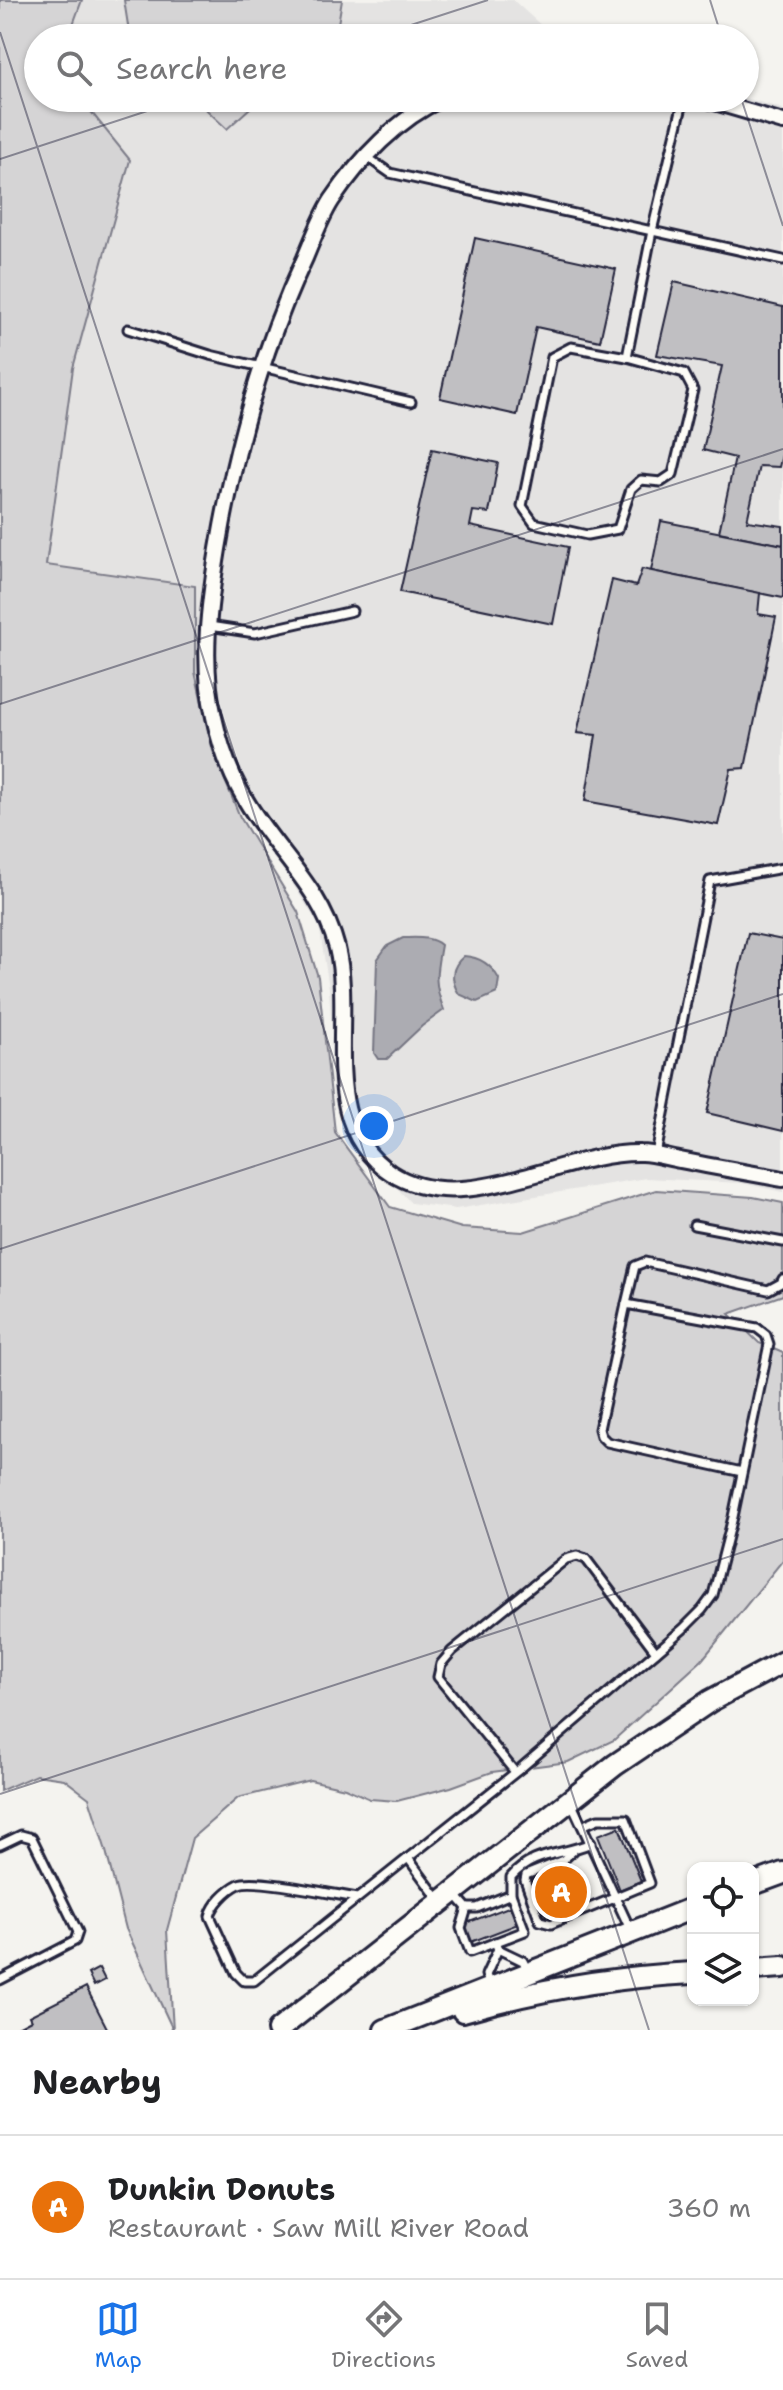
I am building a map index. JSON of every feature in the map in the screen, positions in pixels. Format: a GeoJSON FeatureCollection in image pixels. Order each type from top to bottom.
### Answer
{"type":"FeatureCollection","features":[{"type":"Feature","properties":{"kind":"main road"},"geometry":{"type":"LineString","coordinates":[[286,2026],[454,1901],[570,1801],[664,1730],[710,1701],[783,1664]]}},
{"type":"Feature","properties":{"kind":"main road"},"geometry":{"type":"LineString","coordinates":[[759,1882],[783,1873]]}},
{"type":"Feature","properties":{"kind":"main road"},"geometry":{"type":"LineString","coordinates":[[385,2030],[687,1910]]}},
{"type":"Feature","properties":{"kind":"main road"},"geometry":{"type":"LineString","coordinates":[[759,1969],[783,1967]]}},
{"type":"Feature","properties":{"kind":"main road"},"geometry":{"type":"LineString","coordinates":[[397,2030],[540,1991],[633,1976],[687,1973]]}},
{"type":"Feature","properties":{"kind":"street"},"geometry":{"type":"LineString","coordinates":[[418,112],[404,120],[367,157],[331,202],[293,283],[260,367],[228,488],[210,595],[207,662],[213,714],[227,762],[245,800],[311,888],[328,920],[338,951],[343,996],[342,1086],[349,1119],[365,1149],[387,1171],[412,1185],[438,1189],[477,1186],[641,1153],[783,1179]]}},
{"type":"Feature","properties":{"kind":"street"},"geometry":{"type":"LineString","coordinates":[[749,112],[783,122]]}},
{"type":"Feature","properties":{"kind":"lane"},"geometry":{"type":"LineString","coordinates":[[627,357],[652,231],[681,112]]}},
{"type":"Feature","properties":{"kind":"lane"},"geometry":{"type":"LineString","coordinates":[[367,157],[390,173],[783,260]]}},
{"type":"Feature","properties":{"kind":"lane"},"geometry":{"type":"LineString","coordinates":[[128,329],[210,355],[411,402]]}},
{"type":"Feature","properties":{"kind":"lane"},"geometry":{"type":"LineString","coordinates":[[571,347],[627,357],[684,373],[693,390],[673,474],[661,482],[641,480],[631,489],[618,529],[587,535],[534,523],[522,506],[552,357],[571,347]]}},
{"type":"Feature","properties":{"kind":"lane"},"geometry":{"type":"LineString","coordinates":[[209,626],[255,633],[352,611]]}},
{"type":"Feature","properties":{"kind":"lane"},"geometry":{"type":"LineString","coordinates":[[656,1156],[710,881],[783,868]]}},
{"type":"Feature","properties":{"kind":"lane"},"geometry":{"type":"LineString","coordinates":[[694,1225],[783,1242]]}},
{"type":"Feature","properties":{"kind":"lane"},"geometry":{"type":"LineString","coordinates":[[742,1472],[607,1442],[599,1429],[635,1266],[645,1262],[768,1290],[783,1279]]}},
{"type":"Feature","properties":{"kind":"lane"},"geometry":{"type":"LineString","coordinates":[[357,1898],[240,1883],[213,1906],[210,1916],[236,1973],[244,1981],[254,1981],[515,1772],[656,1652],[702,1610],[713,1595],[769,1344],[766,1335],[757,1328],[626,1304]]}},
{"type":"Feature","properties":{"kind":"lane"},"geometry":{"type":"LineString","coordinates":[[515,1772],[438,1677],[441,1664],[452,1651],[566,1559],[577,1556],[586,1559],[656,1652]]}},
{"type":"Feature","properties":{"kind":"lane"},"geometry":{"type":"LineString","coordinates":[[570,1801],[608,1873],[615,1899],[632,1932]]}},
{"type":"Feature","properties":{"kind":"lane"},"geometry":{"type":"LineString","coordinates":[[584,1825],[598,1819],[626,1819],[637,1861],[650,1883],[551,1924],[540,1921],[525,1880],[526,1875],[563,1860],[573,1851],[591,1843]]}},
{"type":"Feature","properties":{"kind":"lane"},"geometry":{"type":"LineString","coordinates":[[0,1845],[21,1835],[32,1838],[78,1932],[75,1941],[0,1980]]}},
{"type":"Feature","properties":{"kind":"lane"},"geometry":{"type":"LineString","coordinates":[[595,1853],[604,1849]]}},
{"type":"Feature","properties":{"kind":"lane"},"geometry":{"type":"LineString","coordinates":[[454,1901],[470,1952],[493,1943],[507,1933],[525,1931],[511,1894],[511,1877],[522,1864],[558,1851],[573,1851]]}},
{"type":"Feature","properties":{"kind":"lane"},"geometry":{"type":"LineString","coordinates":[[408,1858],[454,1901],[477,1908],[511,1894]]}},
{"type":"Feature","properties":{"kind":"lane"},"geometry":{"type":"LineString","coordinates":[[495,1901],[498,1911]]}},
{"type":"Feature","properties":{"kind":"lane"},"geometry":{"type":"LineString","coordinates":[[477,1908],[481,1917]]}},
{"type":"Feature","properties":{"kind":"lane"},"geometry":{"type":"LineString","coordinates":[[493,1943],[523,1961],[529,1973]]}},
{"type":"Feature","properties":{"kind":"lane"},"geometry":{"type":"LineString","coordinates":[[491,1988],[486,1975],[493,1943]]}},
{"type":"Feature","properties":{"kind":"shaded area"},"geometry":{"type":"Polygon","coordinates":[[[0,0],[82,0],[73,24],[24,24],[24,112],[91,112],[130,160],[73,368],[46,565],[195,586],[195,672],[213,751],[240,817],[298,912],[318,977],[335,1132],[390,1207],[462,1228],[523,1232],[656,1190],[753,1197],[783,1203],[783,1295],[729,1314],[759,1343],[783,1353],[783,1560],[702,1660],[614,1740],[568,1762],[492,1772],[397,1801],[370,1799],[345,1788],[310,1780],[238,1798],[192,1838],[167,1930],[173,2030],[126,1929],[89,1798],[64,1779],[36,1775],[0,1791],[0,0]]]}},
{"type":"Feature","properties":{"kind":"shaded area"},"geometry":{"type":"Polygon","coordinates":[[[60,0],[513,0],[540,24],[54,24],[60,0]]]}},
{"type":"Feature","properties":{"kind":"shaded area"},"geometry":{"type":"Polygon","coordinates":[[[124,0],[342,0],[338,24],[128,24],[124,0]]]}},
{"type":"Feature","properties":{"kind":"shaded area"},"geometry":{"type":"Polygon","coordinates":[[[759,102],[783,109],[783,1192],[741,1183],[646,1178],[456,1209],[411,1203],[346,1133],[334,1069],[329,988],[319,925],[260,833],[201,674],[0,594],[37,112],[759,112],[759,102]]]}},
{"type":"Feature","properties":{"kind":"shaded area"},"geometry":{"type":"Polygon","coordinates":[[[209,112],[246,112],[227,129],[209,112]]]}},
{"type":"Feature","properties":{"kind":"shaded area"},"geometry":{"type":"Polygon","coordinates":[[[403,938],[428,939],[441,945],[436,978],[444,1010],[387,1059],[378,1059],[374,1053],[377,960],[387,946],[403,938]]]}},
{"type":"Feature","properties":{"kind":"shaded area"},"geometry":{"type":"Polygon","coordinates":[[[464,956],[480,960],[493,970],[499,979],[497,993],[477,1002],[459,994],[453,974],[464,956]]]}},
{"type":"Feature","properties":{"kind":"building"},"geometry":{"type":"Polygon","coordinates":[[[475,238],[616,269],[600,341],[536,327],[517,415],[440,398],[475,238]]]}},
{"type":"Feature","properties":{"kind":"building"},"geometry":{"type":"Polygon","coordinates":[[[674,282],[783,307],[783,451],[779,467],[759,466],[747,521],[783,526],[783,545],[719,532],[735,458],[703,450],[722,366],[657,355],[674,282]]]}},
{"type":"Feature","properties":{"kind":"building"},"geometry":{"type":"Polygon","coordinates":[[[432,449],[498,463],[489,513],[473,511],[470,526],[568,547],[553,624],[400,592],[432,449]]]}},
{"type":"Feature","properties":{"kind":"building"},"geometry":{"type":"Polygon","coordinates":[[[661,521],[783,545],[783,598],[651,571],[661,521]]]}},
{"type":"Feature","properties":{"kind":"building"},"geometry":{"type":"Polygon","coordinates":[[[642,569],[760,593],[758,614],[776,617],[745,768],[731,769],[718,825],[585,801],[596,735],[577,733],[612,580],[636,586],[642,569]]]}},
{"type":"Feature","properties":{"kind":"building"},"geometry":{"type":"Polygon","coordinates":[[[748,933],[783,940],[783,1131],[707,1113],[748,933]]]}},
{"type":"Feature","properties":{"kind":"building"},"geometry":{"type":"Polygon","coordinates":[[[619,1827],[641,1881],[620,1890],[598,1835],[619,1827]]]}},
{"type":"Feature","properties":{"kind":"building"},"geometry":{"type":"Polygon","coordinates":[[[564,1868],[578,1905],[547,1918],[532,1880],[564,1868]]]}},
{"type":"Feature","properties":{"kind":"building"},"geometry":{"type":"Polygon","coordinates":[[[511,1906],[518,1924],[471,1942],[464,1924],[511,1906]]]}},
{"type":"Feature","properties":{"kind":"building"},"geometry":{"type":"Polygon","coordinates":[[[99,1968],[105,1980],[94,1986],[88,1974],[99,1968]]]}},
{"type":"Feature","properties":{"kind":"building"},"geometry":{"type":"Polygon","coordinates":[[[86,1987],[108,2030],[12,2030],[31,2020],[29,2016],[86,1987]]]}},
{"type":"Feature","properties":{"kind":"place","name":"Dunkin Donuts"},"geometry":{"type":"Point","coordinates":[561,1892]}}]}
